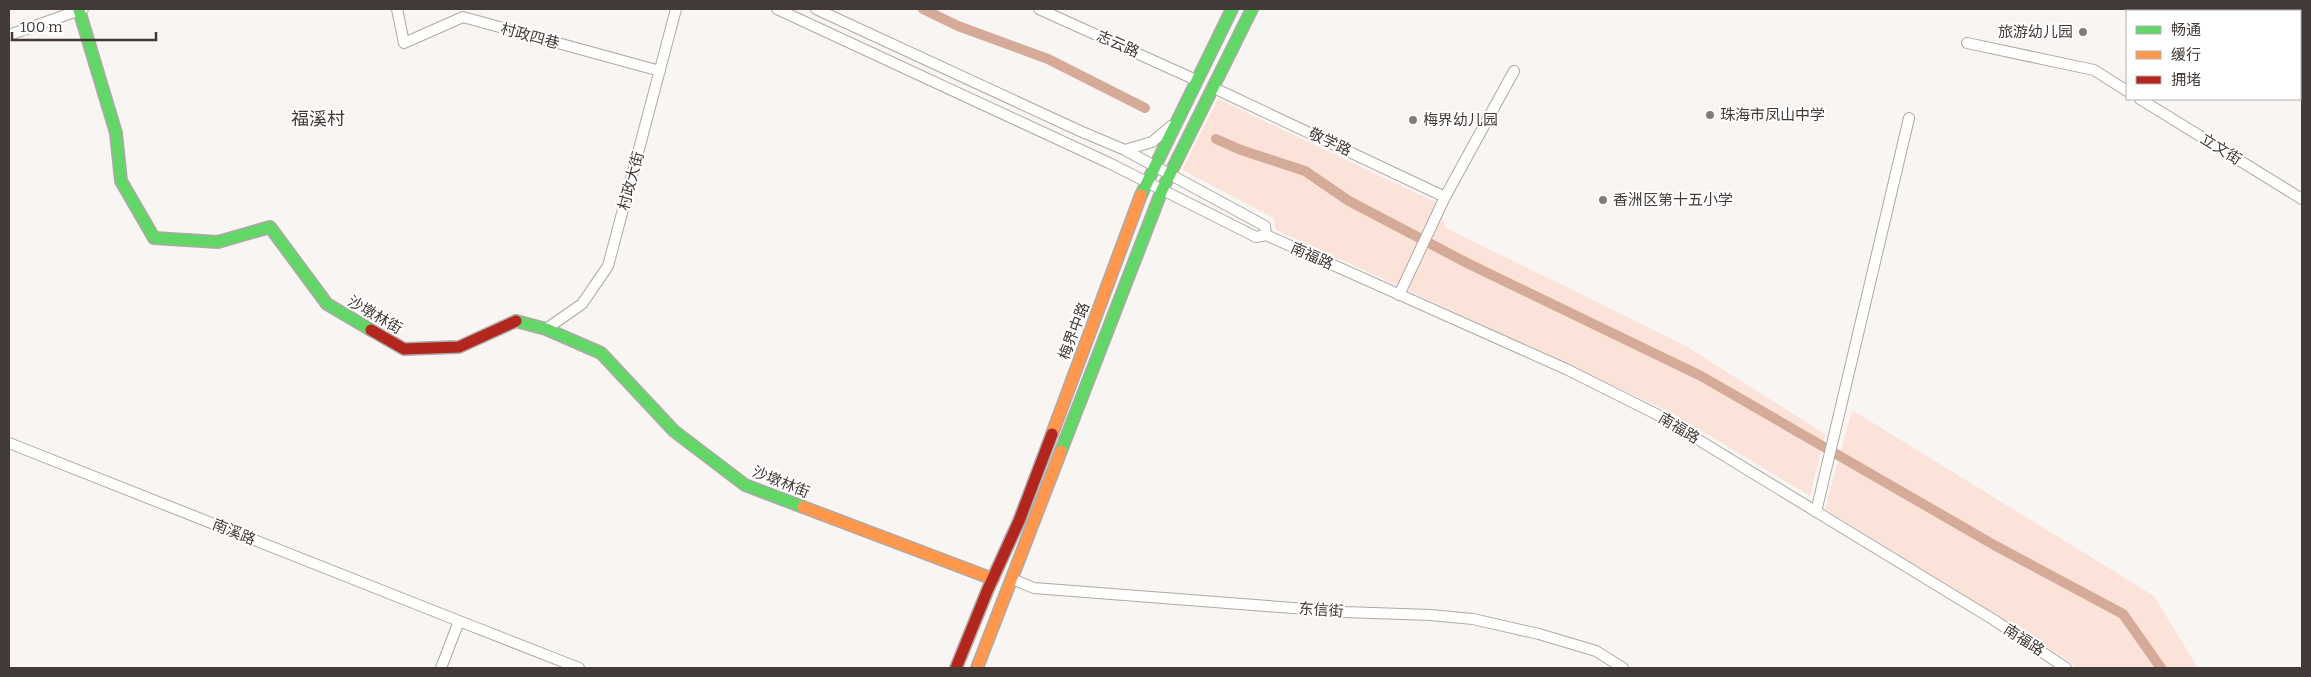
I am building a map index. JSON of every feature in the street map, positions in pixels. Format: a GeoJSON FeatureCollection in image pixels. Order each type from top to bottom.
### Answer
{"type":"FeatureCollection","features":[{"type":"Feature","properties":{"kind":"main road","name":"沙墩林街"},"geometry":{"type":"LineString","coordinates":[[81,9],[116,133],[121,181],[154,238],[218,242],[270,227],[327,304],[404,349],[459,347],[514,320],[546,328],[601,353],[674,431],[745,485],[993,579]]}},
{"type":"Feature","properties":{"kind":"main road","name":"梅界中路"},"geometry":{"type":"LineString","coordinates":[[956,668],[1019,521],[1146,181],[1232,9]]}},
{"type":"Feature","properties":{"kind":"main road","name":"梅界中路"},"geometry":{"type":"LineString","coordinates":[[977,668],[1162,190],[1252,9]]}},
{"type":"Feature","properties":{"kind":"street"},"geometry":{"type":"LineString","coordinates":[[9,35],[81,9]]}},
{"type":"Feature","properties":{"kind":"street","name":"村政四巷"},"geometry":{"type":"LineString","coordinates":[[397,9],[404,43],[463,17],[660,71]]}},
{"type":"Feature","properties":{"kind":"street","name":"村政大街"},"geometry":{"type":"LineString","coordinates":[[546,328],[582,304],[608,266],[676,9]]}},
{"type":"Feature","properties":{"kind":"street"},"geometry":{"type":"LineString","coordinates":[[777,9],[1146,181],[1256,237],[1266,235],[1265,226],[1125,150],[816,9]]}},
{"type":"Feature","properties":{"kind":"street","name":"志云路"},"geometry":{"type":"LineString","coordinates":[[1039,9],[1196,80]]}},
{"type":"Feature","properties":{"kind":"street"},"geometry":{"type":"LineString","coordinates":[[1967,43],[2094,70],[2126,90]]}},
{"type":"Feature","properties":{"kind":"street"},"geometry":{"type":"LineString","coordinates":[[1211,50],[1228,58]]}},
{"type":"Feature","properties":{"kind":"street"},"geometry":{"type":"LineString","coordinates":[[1399,295],[1445,197],[1514,71]]}},
{"type":"Feature","properties":{"kind":"street","name":"敬学路"},"geometry":{"type":"LineString","coordinates":[[1214,88],[1445,197]]}},
{"type":"Feature","properties":{"kind":"street","name":"立文街"},"geometry":{"type":"LineString","coordinates":[[2142,100],[2302,199]]}},
{"type":"Feature","properties":{"kind":"street"},"geometry":{"type":"LineString","coordinates":[[1816,512],[1909,118]]}},
{"type":"Feature","properties":{"kind":"street"},"geometry":{"type":"LineString","coordinates":[[1125,150],[1152,142],[1174,124]]}},
{"type":"Feature","properties":{"kind":"street","name":"南福路"},"geometry":{"type":"LineString","coordinates":[[1266,235],[1566,369],[1656,414],[1994,620],[2066,668]]}},
{"type":"Feature","properties":{"kind":"street","name":"南溪路"},"geometry":{"type":"LineString","coordinates":[[9,443],[579,668]]}},
{"type":"Feature","properties":{"kind":"street","name":"东信街"},"geometry":{"type":"LineString","coordinates":[[1012,579],[1034,588],[1344,612],[1430,615],[1473,619],[1539,634],[1596,651],[1622,668]]}},
{"type":"Feature","properties":{"kind":"street"},"geometry":{"type":"LineString","coordinates":[[441,668],[459,621]]}},
{"type":"Feature","properties":{"kind":"shaded area"},"geometry":{"type":"Polygon","coordinates":[[[1218,99],[1435,202],[1446,228],[1684,345],[1825,434],[1810,496],[1670,412],[1275,229],[1274,218],[1182,170],[1218,99]]]}},
{"type":"Feature","properties":{"kind":"shaded area"},"geometry":{"type":"Polygon","coordinates":[[[1852,410],[2154,596],[2198,668],[2076,668],[2069,661],[1825,509],[1852,410]]]}},
{"type":"Feature","properties":{"kind":"waterway"},"geometry":{"type":"LineString","coordinates":[[923,9],[958,26],[1048,59],[1145,108]]}},
{"type":"Feature","properties":{"kind":"waterway"},"geometry":{"type":"LineString","coordinates":[[1216,139],[1241,150],[1305,171],[1349,201],[1469,264],[1701,376],[1994,545],[2123,614],[2161,668]]}},
{"type":"Feature","properties":{"kind":"traffic: fast"},"geometry":{"type":"LineString","coordinates":[[1141,195],[1232,9]]}},
{"type":"Feature","properties":{"kind":"traffic: fast"},"geometry":{"type":"LineString","coordinates":[[1061,451],[1162,190],[1252,9]]}},
{"type":"Feature","properties":{"kind":"traffic: fast"},"geometry":{"type":"LineString","coordinates":[[79,10],[116,133],[121,181],[154,238],[218,242],[270,227],[327,304],[371,330]]}},
{"type":"Feature","properties":{"kind":"traffic: fast"},"geometry":{"type":"LineString","coordinates":[[516,321],[546,329],[601,353],[674,431],[745,485],[803,507]]}},
{"type":"Feature","properties":{"kind":"traffic: slow"},"geometry":{"type":"LineString","coordinates":[[1052,434],[1141,195]]}},
{"type":"Feature","properties":{"kind":"traffic: slow"},"geometry":{"type":"LineString","coordinates":[[977,668],[1061,451]]}},
{"type":"Feature","properties":{"kind":"traffic: slow"},"geometry":{"type":"LineString","coordinates":[[803,507],[993,579]]}},
{"type":"Feature","properties":{"kind":"traffic: jam"},"geometry":{"type":"LineString","coordinates":[[371,330],[404,349],[459,347],[516,321]]}},
{"type":"Feature","properties":{"kind":"traffic: jam"},"geometry":{"type":"LineString","coordinates":[[956,668],[988,589],[1019,521],[1052,434]]}},
{"type":"Feature","properties":{"kind":"place","name":"旅游幼儿园"},"geometry":{"type":"Point","coordinates":[2083,32]}},
{"type":"Feature","properties":{"kind":"place","name":"珠海市凤山中学"},"geometry":{"type":"Point","coordinates":[1710,115]}},
{"type":"Feature","properties":{"kind":"place","name":"梅界幼儿园"},"geometry":{"type":"Point","coordinates":[1413,120]}},
{"type":"Feature","properties":{"kind":"place","name":"香洲区第十五小学"},"geometry":{"type":"Point","coordinates":[1603,200]}},
{"type":"Feature","properties":{"kind":"district","name":"福溪村"},"geometry":{"type":"Point","coordinates":[318,119]}}]}
